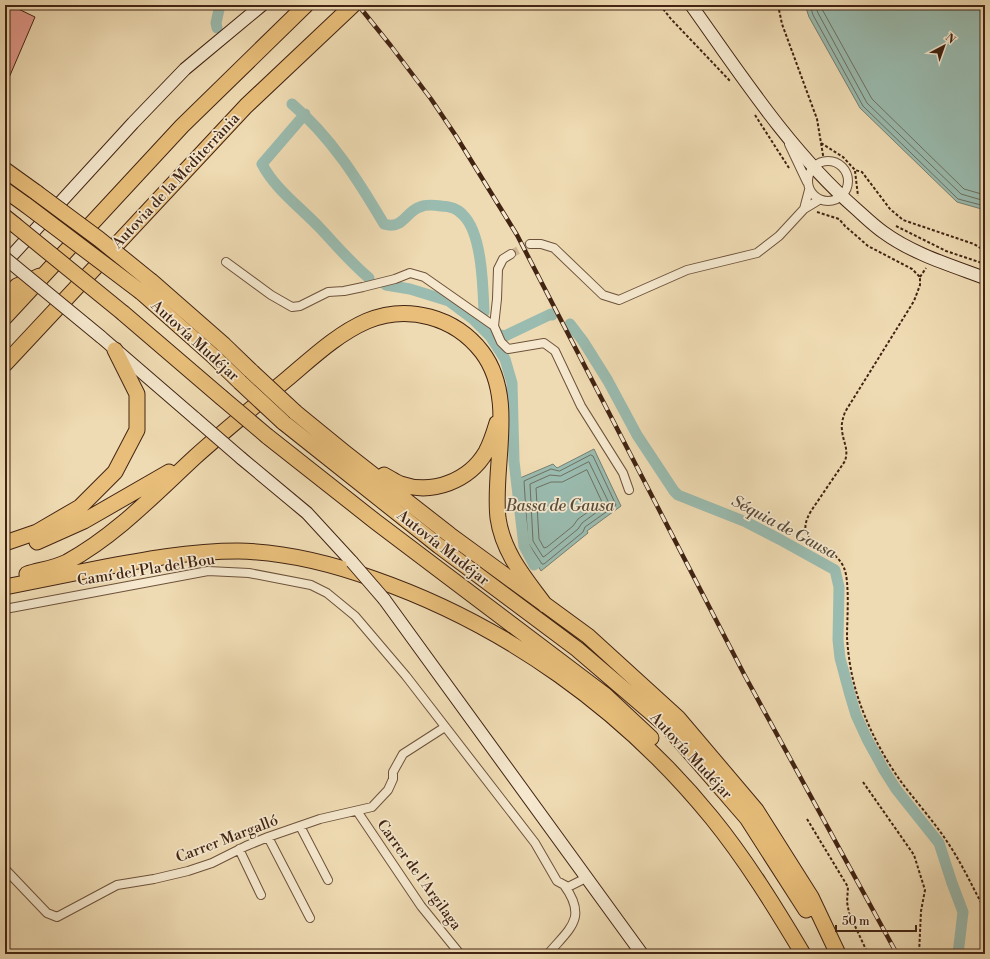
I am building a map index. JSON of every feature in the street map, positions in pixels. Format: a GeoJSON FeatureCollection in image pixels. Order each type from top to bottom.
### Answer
{"type":"FeatureCollection","features":[{"type":"Feature","properties":{"kind":"highway","name":"Autovia de la Mediterrània"},"geometry":{"type":"LineString","coordinates":[[5,317],[182,126],[306,5]]}},
{"type":"Feature","properties":{"kind":"highway","name":"Autovia de la Mediterrània"},"geometry":{"type":"LineString","coordinates":[[5,364],[246,106],[353,5]]}},
{"type":"Feature","properties":{"kind":"highway"},"geometry":{"type":"LineString","coordinates":[[5,170],[151,281],[224,345],[295,412],[344,452],[431,520],[588,636],[678,718],[756,810],[811,897],[838,954]]}},
{"type":"Feature","properties":{"kind":"highway","name":"Autovía Mudéjar"},"geometry":{"type":"LineString","coordinates":[[5,190],[141,292],[212,355],[283,422],[439,546],[576,649],[668,727],[748,818],[802,903],[828,954]]}},
{"type":"Feature","properties":{"kind":"highway","name":"Autovía Mudéjar"},"geometry":{"type":"LineString","coordinates":[[10,221],[123,313],[267,436],[376,522],[592,685],[635,722],[696,785],[735,834],[778,898],[809,954]]}},
{"type":"Feature","properties":{"kind":"highway"},"geometry":{"type":"LineString","coordinates":[[5,298],[17,286],[45,274]]}},
{"type":"Feature","properties":{"kind":"highway"},"geometry":{"type":"LineString","coordinates":[[5,580],[65,563],[104,537],[197,455],[308,361],[338,338],[354,327],[369,320],[390,314],[407,313],[429,316],[448,324],[469,338],[482,353],[492,369],[498,389],[500,411],[501,445],[497,476],[498,520],[510,555],[520,572],[545,605]]}},
{"type":"Feature","properties":{"kind":"highway"},"geometry":{"type":"LineString","coordinates":[[5,373],[26,342]]}},
{"type":"Feature","properties":{"kind":"highway"},"geometry":{"type":"LineString","coordinates":[[5,544],[37,532],[80,507],[115,472],[138,430],[137,394],[115,350]]}},
{"type":"Feature","properties":{"kind":"highway"},"geometry":{"type":"LineString","coordinates":[[295,412],[383,474],[401,484],[420,488],[438,487],[452,482],[466,475],[478,464],[486,452],[494,434],[500,411]]}},
{"type":"Feature","properties":{"kind":"highway"},"geometry":{"type":"LineString","coordinates":[[5,544],[32,544],[84,521],[197,455]]}},
{"type":"Feature","properties":{"kind":"highway"},"geometry":{"type":"LineString","coordinates":[[5,587],[167,556],[237,551],[273,554],[316,561],[343,568],[432,601],[488,630],[537,659],[579,690],[634,735],[670,771],[712,819],[750,871],[803,954]]}},
{"type":"Feature","properties":{"kind":"main road"},"geometry":{"type":"LineString","coordinates":[[5,263],[133,123],[185,69],[262,5]]}},
{"type":"Feature","properties":{"kind":"main road"},"geometry":{"type":"LineString","coordinates":[[691,5],[784,133],[813,167],[842,196],[882,232],[924,256],[985,278]]}},
{"type":"Feature","properties":{"kind":"main road"},"geometry":{"type":"LineString","coordinates":[[5,258],[307,513],[352,562],[384,599],[642,954]]}},
{"type":"Feature","properties":{"kind":"street"},"geometry":{"type":"LineString","coordinates":[[784,133],[808,186],[819,200]]}},
{"type":"Feature","properties":{"kind":"street"},"geometry":{"type":"LineString","coordinates":[[530,244],[541,244],[554,248],[603,295],[619,300],[687,270],[757,253],[779,236],[804,209],[819,200],[831,201],[842,196],[847,187],[848,177],[843,167],[834,161],[824,161],[813,167],[804,209]]}},
{"type":"Feature","properties":{"kind":"street"},"geometry":{"type":"LineString","coordinates":[[511,254],[503,259],[498,270],[494,326],[501,342],[508,349],[544,343],[555,351],[581,406],[623,473],[629,490]]}},
{"type":"Feature","properties":{"kind":"street"},"geometry":{"type":"LineString","coordinates":[[226,262],[271,295],[292,307],[300,306],[328,292],[363,287],[395,279],[410,273],[424,277],[494,326]]}},
{"type":"Feature","properties":{"kind":"street","name":"Camí del Pla del Bou"},"geometry":{"type":"LineString","coordinates":[[5,609],[208,571],[249,573],[311,585],[328,593],[355,616],[406,676],[535,843],[557,881],[563,885],[572,896],[576,914],[570,927],[548,954]]}},
{"type":"Feature","properties":{"kind":"street","name":"Carrer Margalló"},"geometry":{"type":"LineString","coordinates":[[5,869],[47,913],[57,917],[117,885],[154,880],[188,871],[212,863],[268,837],[320,819],[372,807],[388,790],[393,779],[393,772],[403,754],[445,727]]}},
{"type":"Feature","properties":{"kind":"street","name":"Carrer de l'Argilaga"},"geometry":{"type":"LineString","coordinates":[[357,811],[429,916],[460,954]]}},
{"type":"Feature","properties":{"kind":"street"},"geometry":{"type":"LineString","coordinates":[[300,826],[328,880]]}},
{"type":"Feature","properties":{"kind":"street"},"geometry":{"type":"LineString","coordinates":[[268,837],[310,918]]}},
{"type":"Feature","properties":{"kind":"street"},"geometry":{"type":"LineString","coordinates":[[239,850],[261,895]]}},
{"type":"Feature","properties":{"kind":"street"},"geometry":{"type":"LineString","coordinates":[[563,885],[568,887],[586,878]]}},
{"type":"Feature","properties":{"kind":"path"},"geometry":{"type":"LineString","coordinates":[[778,5],[782,24],[817,119],[824,161]]}},
{"type":"Feature","properties":{"kind":"path"},"geometry":{"type":"LineString","coordinates":[[821,143],[843,157],[855,170],[862,172],[890,209],[903,220],[974,244],[985,251]]}},
{"type":"Feature","properties":{"kind":"path"},"geometry":{"type":"LineString","coordinates":[[855,170],[858,197]]}},
{"type":"Feature","properties":{"kind":"path"},"geometry":{"type":"LineString","coordinates":[[893,224],[904,231],[946,250],[985,264]]}},
{"type":"Feature","properties":{"kind":"path"},"geometry":{"type":"LineString","coordinates":[[920,277],[920,284],[914,301],[845,412],[842,421],[842,430],[848,453],[845,461],[806,520],[805,530],[809,538],[833,554],[844,568],[847,578],[847,639],[850,662],[856,691],[867,720],[893,770],[950,846],[985,910]]}},
{"type":"Feature","properties":{"kind":"path"},"geometry":{"type":"LineString","coordinates":[[863,782],[914,855],[925,890],[921,911],[919,954]]}},
{"type":"Feature","properties":{"kind":"path"},"geometry":{"type":"LineString","coordinates":[[807,819],[848,887],[847,902],[849,913],[868,954]]}},
{"type":"Feature","properties":{"kind":"water"},"geometry":{"type":"Polygon","coordinates":[[[805,5],[985,5],[985,210],[957,202],[860,108],[809,17],[805,5]]]}},
{"type":"Feature","properties":{"kind":"water","name":"Bassa de Gausa"},"geometry":{"type":"Polygon","coordinates":[[[594,449],[621,506],[587,531],[588,533],[541,571],[525,544],[520,478],[553,464],[557,468],[594,449]]]}},
{"type":"Feature","properties":{"kind":"building"},"geometry":{"type":"Polygon","coordinates":[[[5,5],[10,5],[35,17],[5,87],[5,5]]]}},
{"type":"Feature","properties":{"kind":"waterway","name":"Séquia de Gausa"},"geometry":{"type":"LineString","coordinates":[[217,28],[216,23],[220,5]]}},
{"type":"Feature","properties":{"kind":"waterway","name":"Séquia de Gausa"},"geometry":{"type":"LineString","coordinates":[[292,104],[319,130],[343,160],[384,224],[396,225],[404,220],[415,209],[427,205],[450,207],[459,211],[463,215],[469,223],[478,247],[482,275],[484,312]]}},
{"type":"Feature","properties":{"kind":"waterway"},"geometry":{"type":"LineString","coordinates":[[305,114],[262,164],[267,173],[281,190],[319,227],[349,260],[369,278]]}},
{"type":"Feature","properties":{"kind":"waterway"},"geometry":{"type":"LineString","coordinates":[[386,285],[410,289],[449,301],[473,319],[490,336],[505,359],[512,383],[514,461],[524,546],[534,565]]}},
{"type":"Feature","properties":{"kind":"waterway","name":"Séquia de Gausa"},"geometry":{"type":"LineString","coordinates":[[500,335],[505,336],[551,314],[552,315]]}},
{"type":"Feature","properties":{"kind":"waterway","name":"Séquia de Gausa"},"geometry":{"type":"LineString","coordinates":[[570,324],[583,341],[608,381],[637,435],[678,495],[746,522],[835,570],[839,587],[838,640],[840,658],[856,715],[867,739],[896,789],[939,843],[963,912],[958,954]]}},
{"type":"Feature","properties":{"kind":"tunnel"},"geometry":{"type":"LineString","coordinates":[[511,254],[530,244]]}},
{"type":"Feature","properties":{"kind":"railway"},"geometry":{"type":"LineString","coordinates":[[358,5],[431,99],[456,136],[517,235],[745,676],[897,954]]}}]}
